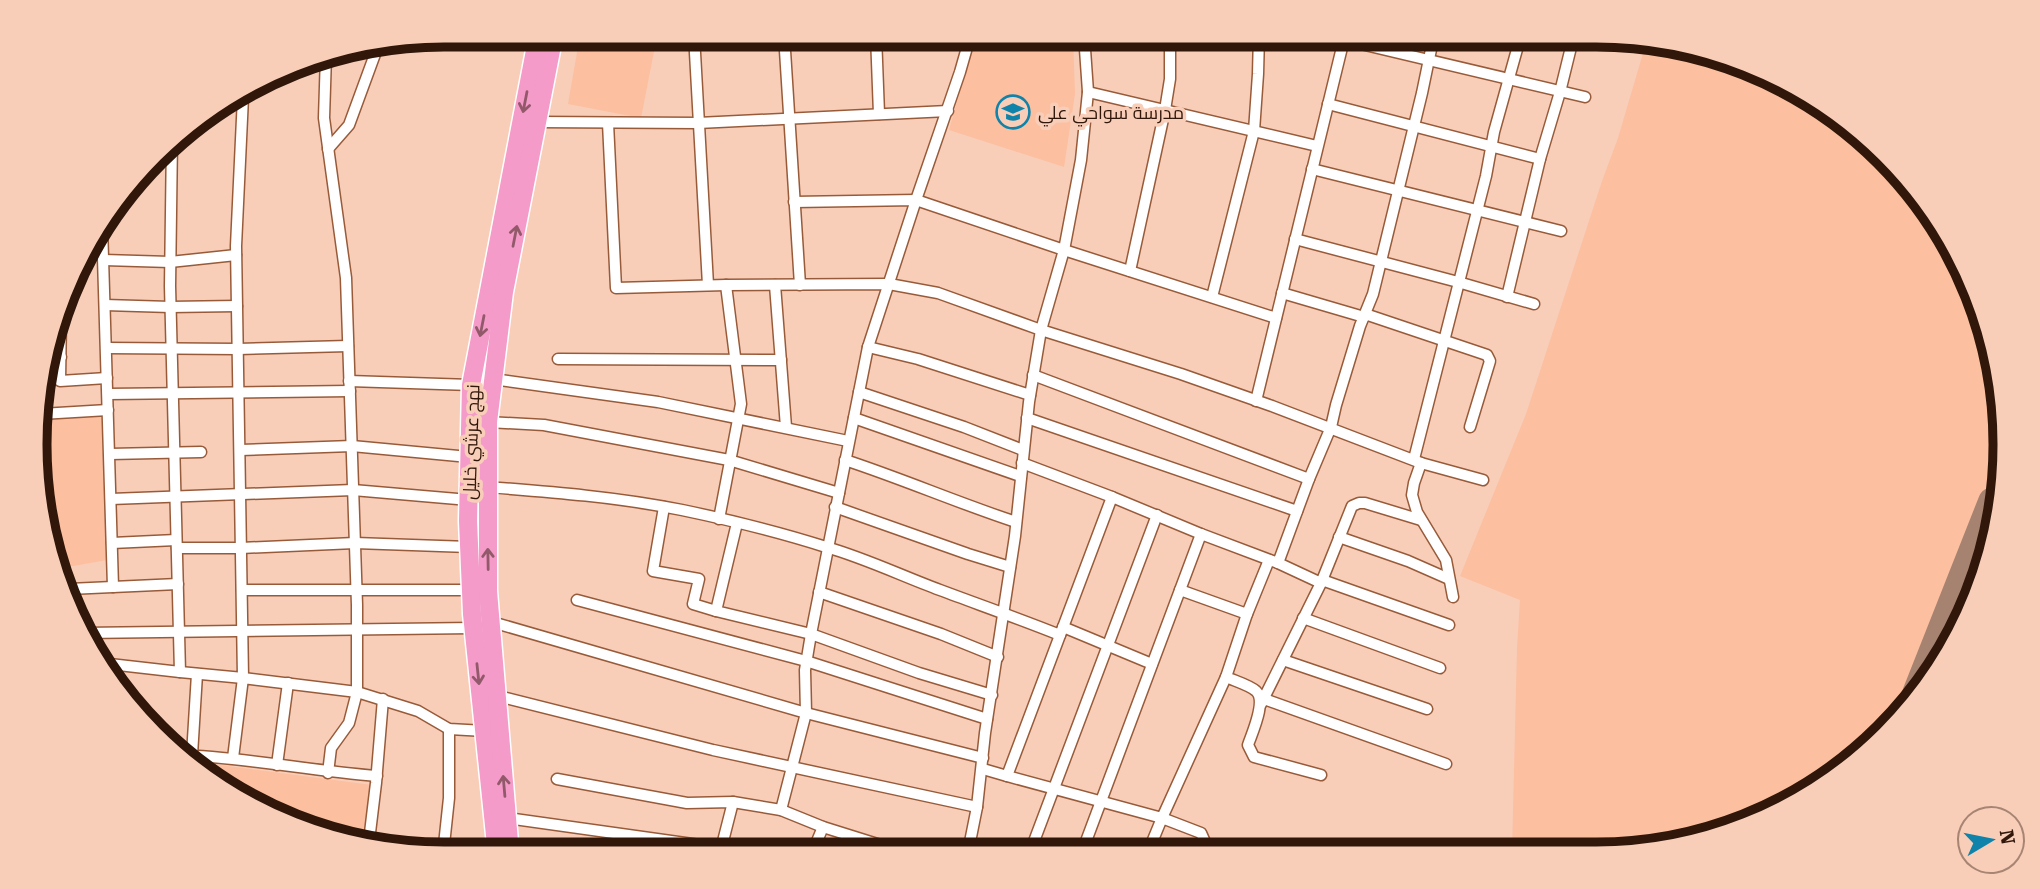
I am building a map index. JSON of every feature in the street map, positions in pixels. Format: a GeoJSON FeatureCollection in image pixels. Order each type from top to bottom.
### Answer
{"type":"FeatureCollection","features":[{"type":"Feature","properties":{"kind":"highway","name":"نهج عرشي خليل"},"geometry":{"type":"LineString","coordinates":[[504,842],[485,731],[473,628],[469,547],[471,385],[536,47]]}},
{"type":"Feature","properties":{"kind":"highway","name":"نهج عرشي خليل"},"geometry":{"type":"LineString","coordinates":[[506,842],[507,818],[488,591],[488,422],[504,292],[552,47]]}},
{"type":"Feature","properties":{"kind":"street"},"geometry":{"type":"LineString","coordinates":[[695,47],[708,285]]}},
{"type":"Feature","properties":{"kind":"street"},"geometry":{"type":"LineString","coordinates":[[785,47],[800,285]]}},
{"type":"Feature","properties":{"kind":"street"},"geometry":{"type":"LineString","coordinates":[[876,47],[879,114]]}},
{"type":"Feature","properties":{"kind":"street"},"geometry":{"type":"LineString","coordinates":[[781,810],[806,713],[806,661],[868,347],[968,47]]}},
{"type":"Feature","properties":{"kind":"street"},"geometry":{"type":"LineString","coordinates":[[970,842],[978,807],[988,719],[1005,612],[1033,375],[1041,330],[1065,250],[1081,160],[1088,92],[1085,47]]}},
{"type":"Feature","properties":{"kind":"street"},"geometry":{"type":"LineString","coordinates":[[1130,271],[1165,110],[1170,79],[1170,47]]}},
{"type":"Feature","properties":{"kind":"street"},"geometry":{"type":"LineString","coordinates":[[1212,297],[1254,131],[1259,47]]}},
{"type":"Feature","properties":{"kind":"street"},"geometry":{"type":"LineString","coordinates":[[1256,401],[1342,47]]}},
{"type":"Feature","properties":{"kind":"street"},"geometry":{"type":"LineString","coordinates":[[1381,47],[1585,97]]}},
{"type":"Feature","properties":{"kind":"street"},"geometry":{"type":"LineString","coordinates":[[1152,842],[1226,677],[1247,614],[1297,511],[1331,427],[1382,262],[1431,47]]}},
{"type":"Feature","properties":{"kind":"street"},"geometry":{"type":"LineString","coordinates":[[1453,597],[1446,560],[1421,520],[1412,495],[1444,341],[1517,47]]}},
{"type":"Feature","properties":{"kind":"street"},"geometry":{"type":"LineString","coordinates":[[1507,297],[1540,159],[1571,47]]}},
{"type":"Feature","properties":{"kind":"street"},"geometry":{"type":"LineString","coordinates":[[328,149],[349,125],[375,54]]}},
{"type":"Feature","properties":{"kind":"street"},"geometry":{"type":"LineString","coordinates":[[326,66],[324,118],[345,278],[357,589],[357,692],[349,723],[331,748],[328,773]]}},
{"type":"Feature","properties":{"kind":"street"},"geometry":{"type":"LineString","coordinates":[[1088,92],[1317,146]]}},
{"type":"Feature","properties":{"kind":"street"},"geometry":{"type":"LineString","coordinates":[[233,758],[243,678],[236,255],[243,102]]}},
{"type":"Feature","properties":{"kind":"street"},"geometry":{"type":"LineString","coordinates":[[1328,104],[1540,159]]}},
{"type":"Feature","properties":{"kind":"street"},"geometry":{"type":"LineString","coordinates":[[537,122],[698,123],[948,111]]}},
{"type":"Feature","properties":{"kind":"street"},"geometry":{"type":"LineString","coordinates":[[608,123],[617,288],[889,284],[938,293],[1331,427],[1417,461],[1483,480]]}},
{"type":"Feature","properties":{"kind":"street"},"geometry":{"type":"LineString","coordinates":[[172,157],[170,307],[180,672]]}},
{"type":"Feature","properties":{"kind":"street"},"geometry":{"type":"LineString","coordinates":[[1312,169],[1561,231]]}},
{"type":"Feature","properties":{"kind":"street"},"geometry":{"type":"LineString","coordinates":[[794,202],[916,200],[1276,318]]}},
{"type":"Feature","properties":{"kind":"street"},"geometry":{"type":"LineString","coordinates":[[1295,239],[1534,304]]}},
{"type":"Feature","properties":{"kind":"street"},"geometry":{"type":"LineString","coordinates":[[103,241],[113,587]]}},
{"type":"Feature","properties":{"kind":"street"},"geometry":{"type":"LineString","coordinates":[[104,260],[170,262],[236,255]]}},
{"type":"Feature","properties":{"kind":"street"},"geometry":{"type":"LineString","coordinates":[[719,519],[741,404],[726,285]]}},
{"type":"Feature","properties":{"kind":"street"},"geometry":{"type":"LineString","coordinates":[[775,285],[786,427]]}},
{"type":"Feature","properties":{"kind":"street"},"geometry":{"type":"LineString","coordinates":[[1282,293],[1483,353],[1489,358],[1470,427]]}},
{"type":"Feature","properties":{"kind":"street"},"geometry":{"type":"LineString","coordinates":[[105,304],[237,306]]}},
{"type":"Feature","properties":{"kind":"street"},"geometry":{"type":"LineString","coordinates":[[61,342],[60,381],[107,378]]}},
{"type":"Feature","properties":{"kind":"street"},"geometry":{"type":"LineString","coordinates":[[107,348],[348,346]]}},
{"type":"Feature","properties":{"kind":"street"},"geometry":{"type":"LineString","coordinates":[[868,347],[918,359],[1030,394]]}},
{"type":"Feature","properties":{"kind":"street"},"geometry":{"type":"LineString","coordinates":[[558,359],[781,360]]}},
{"type":"Feature","properties":{"kind":"street"},"geometry":{"type":"LineString","coordinates":[[1033,375],[1309,479]]}},
{"type":"Feature","properties":{"kind":"street"},"geometry":{"type":"LineString","coordinates":[[493,379],[658,402],[848,441]]}},
{"type":"Feature","properties":{"kind":"street"},"geometry":{"type":"LineString","coordinates":[[108,394],[239,393],[349,386],[471,385]]}},
{"type":"Feature","properties":{"kind":"street"},"geometry":{"type":"LineString","coordinates":[[859,392],[1023,450]]}},
{"type":"Feature","properties":{"kind":"street"},"geometry":{"type":"LineString","coordinates":[[49,414],[108,410]]}},
{"type":"Feature","properties":{"kind":"street"},"geometry":{"type":"LineString","coordinates":[[854,418],[1020,476]]}},
{"type":"Feature","properties":{"kind":"street"},"geometry":{"type":"LineString","coordinates":[[1027,418],[1297,511]]}},
{"type":"Feature","properties":{"kind":"street"},"geometry":{"type":"LineString","coordinates":[[488,422],[544,425],[729,460],[839,493]]}},
{"type":"Feature","properties":{"kind":"street"},"geometry":{"type":"LineString","coordinates":[[240,450],[352,446],[469,457]]}},
{"type":"Feature","properties":{"kind":"street"},"geometry":{"type":"LineString","coordinates":[[110,454],[201,452]]}},
{"type":"Feature","properties":{"kind":"street"},"geometry":{"type":"LineString","coordinates":[[845,460],[1016,522]]}},
{"type":"Feature","properties":{"kind":"street"},"geometry":{"type":"LineString","coordinates":[[1022,463],[1321,581],[1448,625]]}},
{"type":"Feature","properties":{"kind":"street"},"geometry":{"type":"LineString","coordinates":[[487,487],[559,493],[664,507],[828,547],[943,591],[1107,646],[1152,664]]}},
{"type":"Feature","properties":{"kind":"street"},"geometry":{"type":"LineString","coordinates":[[111,499],[353,490],[469,500]]}},
{"type":"Feature","properties":{"kind":"street"},"geometry":{"type":"LineString","coordinates":[[1007,776],[1112,497]]}},
{"type":"Feature","properties":{"kind":"street"},"geometry":{"type":"LineString","coordinates":[[1321,775],[1254,757],[1248,745],[1263,702],[1321,581],[1352,506],[1359,503],[1421,520]]}},
{"type":"Feature","properties":{"kind":"street"},"geometry":{"type":"LineString","coordinates":[[664,507],[653,571],[699,579],[693,604],[811,634],[919,673],[992,695]]}},
{"type":"Feature","properties":{"kind":"street"},"geometry":{"type":"LineString","coordinates":[[835,507],[1010,567]]}},
{"type":"Feature","properties":{"kind":"street"},"geometry":{"type":"LineString","coordinates":[[1034,842],[1157,515]]}},
{"type":"Feature","properties":{"kind":"street"},"geometry":{"type":"LineString","coordinates":[[716,611],[737,523]]}},
{"type":"Feature","properties":{"kind":"street"},"geometry":{"type":"LineString","coordinates":[[1086,842],[1201,534]]}},
{"type":"Feature","properties":{"kind":"street"},"geometry":{"type":"LineString","coordinates":[[1339,537],[1408,561],[1449,579]]}},
{"type":"Feature","properties":{"kind":"street"},"geometry":{"type":"LineString","coordinates":[[112,543],[241,548],[355,543],[469,547]]}},
{"type":"Feature","properties":{"kind":"street"},"geometry":{"type":"LineString","coordinates":[[74,589],[178,584]]}},
{"type":"Feature","properties":{"kind":"street"},"geometry":{"type":"LineString","coordinates":[[242,590],[471,590]]}},
{"type":"Feature","properties":{"kind":"street"},"geometry":{"type":"LineString","coordinates":[[1180,590],[1247,614]]}},
{"type":"Feature","properties":{"kind":"street"},"geometry":{"type":"LineString","coordinates":[[819,592],[941,634],[998,657]]}},
{"type":"Feature","properties":{"kind":"street"},"geometry":{"type":"LineString","coordinates":[[577,600],[806,661],[988,719]]}},
{"type":"Feature","properties":{"kind":"street"},"geometry":{"type":"LineString","coordinates":[[1303,618],[1440,668]]}},
{"type":"Feature","properties":{"kind":"street"},"geometry":{"type":"LineString","coordinates":[[492,622],[806,713],[983,758]]}},
{"type":"Feature","properties":{"kind":"street"},"geometry":{"type":"LineString","coordinates":[[95,633],[473,628]]}},
{"type":"Feature","properties":{"kind":"street"},"geometry":{"type":"LineString","coordinates":[[1283,660],[1427,709]]}},
{"type":"Feature","properties":{"kind":"street"},"geometry":{"type":"LineString","coordinates":[[114,664],[357,692],[418,711],[449,729],[485,731]]}},
{"type":"Feature","properties":{"kind":"street"},"geometry":{"type":"LineString","coordinates":[[192,751],[197,674]]}},
{"type":"Feature","properties":{"kind":"street"},"geometry":{"type":"LineString","coordinates":[[1226,677],[1256,691],[1263,702],[1447,764]]}},
{"type":"Feature","properties":{"kind":"street"},"geometry":{"type":"LineString","coordinates":[[277,765],[288,683]]}},
{"type":"Feature","properties":{"kind":"street"},"geometry":{"type":"LineString","coordinates":[[498,696],[792,767],[978,807]]}},
{"type":"Feature","properties":{"kind":"street"},"geometry":{"type":"LineString","coordinates":[[370,834],[383,699]]}},
{"type":"Feature","properties":{"kind":"street"},"geometry":{"type":"LineString","coordinates":[[444,842],[449,798],[449,729]]}},
{"type":"Feature","properties":{"kind":"street"},"geometry":{"type":"LineString","coordinates":[[198,755],[233,758],[328,773],[377,776]]}},
{"type":"Feature","properties":{"kind":"street"},"geometry":{"type":"LineString","coordinates":[[983,769],[1162,818],[1201,833],[1205,842]]}},
{"type":"Feature","properties":{"kind":"street"},"geometry":{"type":"LineString","coordinates":[[557,779],[687,803],[733,802],[781,810],[871,842]]}},
{"type":"Feature","properties":{"kind":"street"},"geometry":{"type":"LineString","coordinates":[[722,842],[733,802]]}},
{"type":"Feature","properties":{"kind":"street"},"geometry":{"type":"LineString","coordinates":[[507,818],[662,842]]}},
{"type":"Feature","properties":{"kind":"street"},"geometry":{"type":"LineString","coordinates":[[817,842],[823,827]]}},
{"type":"Feature","properties":{"kind":"shaded area"},"geometry":{"type":"Polygon","coordinates":[[[578,47],[655,47],[641,118],[568,104],[578,47]]]}},
{"type":"Feature","properties":{"kind":"shaded area","name":"مدرسة سواحي علي"},"geometry":{"type":"Polygon","coordinates":[[[970,47],[1073,47],[1075,94],[1064,167],[949,130],[970,47]]]}},
{"type":"Feature","properties":{"kind":"shaded area"},"geometry":{"type":"Polygon","coordinates":[[[1644,51],[1723,68],[1771,88],[1837,129],[1876,164],[1911,203],[1940,246],[1972,317],[1985,367],[1992,419],[1989,496],[1972,572],[1940,643],[1894,706],[1837,760],[1771,801],[1748,812],[1698,828],[1621,841],[1512,842],[1520,600],[1460,576],[1526,414],[1618,138],[1644,51]]]}},
{"type":"Feature","properties":{"kind":"shaded area"},"geometry":{"type":"Polygon","coordinates":[[[104,415],[107,560],[67,567],[51,496],[47,444],[48,418],[104,415]]]}},
{"type":"Feature","properties":{"kind":"shaded area"},"geometry":{"type":"Polygon","coordinates":[[[208,763],[372,785],[365,834],[292,812],[246,789],[208,763]]]}},
{"type":"Feature","properties":{"kind":"taxiway"},"geometry":{"type":"LineString","coordinates":[[1933,655],[1985,523]]}},
{"type":"Feature","properties":{"kind":"place","name":"مدرسة سواحي علي"},"geometry":{"type":"Point","coordinates":[1013,112]}}]}
